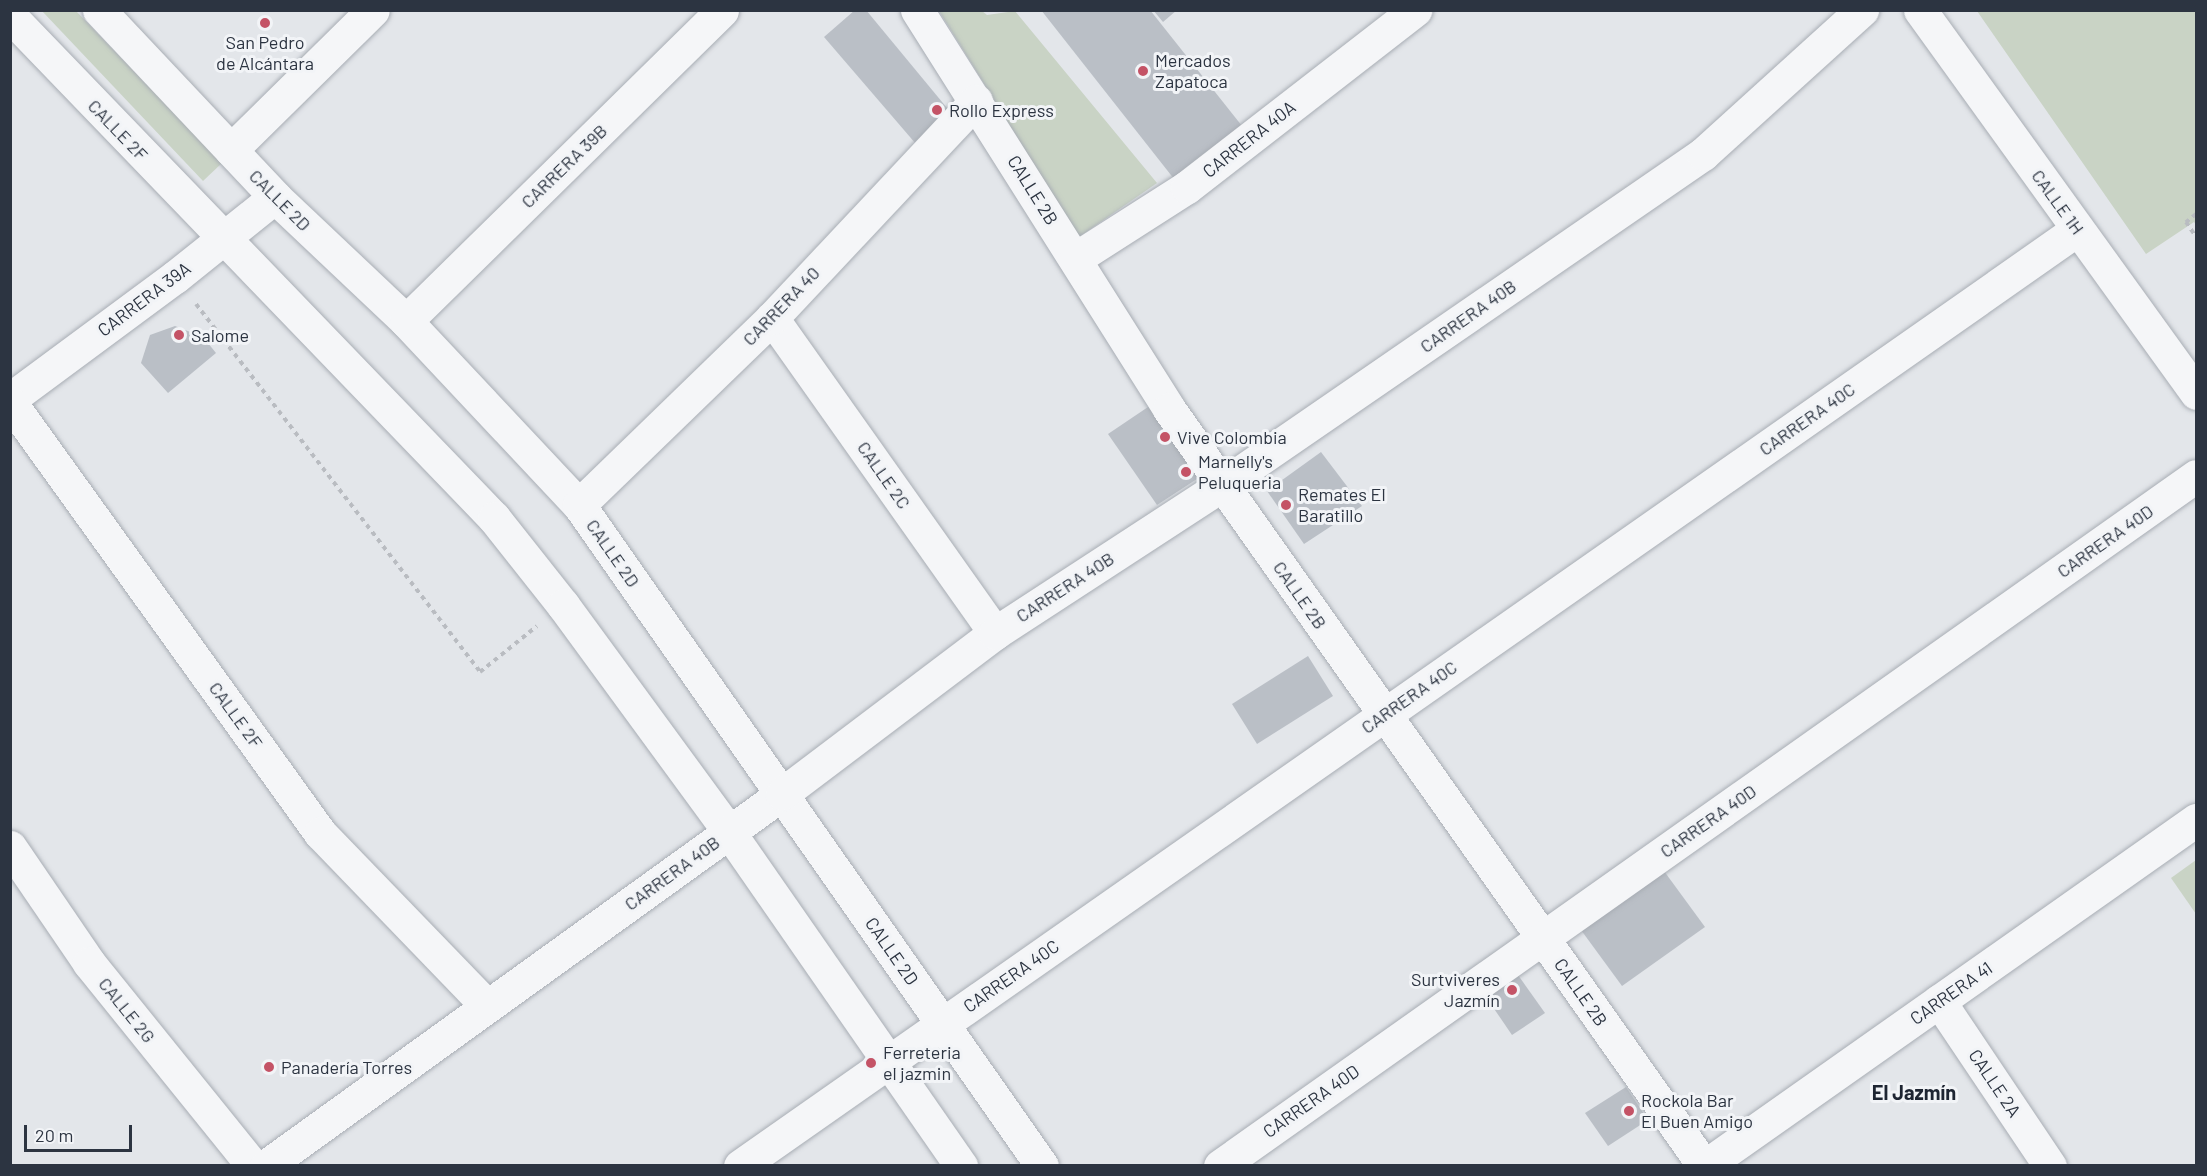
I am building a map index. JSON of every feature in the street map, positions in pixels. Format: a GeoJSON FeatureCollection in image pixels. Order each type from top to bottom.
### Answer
{"type":"FeatureCollection","features":[{"type":"Feature","properties":{"kind":"street","name":"CALLE 2D"},"geometry":{"type":"LineString","coordinates":[[99,10],[275,197],[406,321],[579,505],[1042,1166]]}},
{"type":"Feature","properties":{"kind":"street","name":"CARRERA 39B"},"geometry":{"type":"LineString","coordinates":[[406,321],[722,10]]}},
{"type":"Feature","properties":{"kind":"street","name":"CALLE 2B"},"geometry":{"type":"LineString","coordinates":[[917,10],[1076,258],[1169,409],[1705,1166]]}},
{"type":"Feature","properties":{"kind":"street","name":"CARRERA 40A"},"geometry":{"type":"LineString","coordinates":[[1076,258],[1187,187],[1415,10]]}},
{"type":"Feature","properties":{"kind":"street","name":"CARRERA 40B"},"geometry":{"type":"LineString","coordinates":[[266,1166],[782,794],[996,633],[1222,484],[1703,154],[1862,10]]}},
{"type":"Feature","properties":{"kind":"street","name":"CALLE 1H"},"geometry":{"type":"LineString","coordinates":[[1920,10],[2196,393]]}},
{"type":"Feature","properties":{"kind":"street"},"geometry":{"type":"LineString","coordinates":[[231,150],[369,12]]}},
{"type":"Feature","properties":{"kind":"street","name":"CALLE 2F"},"geometry":{"type":"LineString","coordinates":[[14,20],[223,239]]}},
{"type":"Feature","properties":{"kind":"street","name":"CARRERA 40"},"geometry":{"type":"LineString","coordinates":[[579,505],[772,318],[976,101]]}},
{"type":"Feature","properties":{"kind":"street","name":"CARRERA 39A"},"geometry":{"type":"LineString","coordinates":[[10,400],[176,277],[275,197]]}},
{"type":"Feature","properties":{"kind":"street","name":"CARRERA 40C"},"geometry":{"type":"LineString","coordinates":[[740,1166],[2078,229]]}},
{"type":"Feature","properties":{"kind":"street"},"geometry":{"type":"LineString","coordinates":[[223,239],[494,518],[563,605],[729,832],[961,1166]]}},
{"type":"Feature","properties":{"kind":"street","name":"CALLE 2C"},"geometry":{"type":"LineString","coordinates":[[772,318],[996,633]]}},
{"type":"Feature","properties":{"kind":"street","name":"CALLE 2F"},"geometry":{"type":"LineString","coordinates":[[10,400],[320,833],[487,1006]]}},
{"type":"Feature","properties":{"kind":"street","name":"CARRERA 40D"},"geometry":{"type":"LineString","coordinates":[[1220,1166],[2196,476]]}},
{"type":"Feature","properties":{"kind":"street","name":"CARRERA 41"},"geometry":{"type":"LineString","coordinates":[[1705,1166],[2196,820]]}},
{"type":"Feature","properties":{"kind":"street","name":"CALLE 2G"},"geometry":{"type":"LineString","coordinates":[[10,847],[89,963],[253,1166]]}},
{"type":"Feature","properties":{"kind":"street","name":"CALLE 2A"},"geometry":{"type":"LineString","coordinates":[[1939,1001],[2050,1166]]}},
{"type":"Feature","properties":{"kind":"path"},"geometry":{"type":"LineString","coordinates":[[2196,214],[2186,222],[2196,237]]}},
{"type":"Feature","properties":{"kind":"path"},"geometry":{"type":"LineString","coordinates":[[176,277],[480,672],[563,605]]}},
{"type":"Feature","properties":{"kind":"green space"},"geometry":{"type":"Polygon","coordinates":[[[42,11],[76,11],[222,163],[203,181],[42,11]]]}},
{"type":"Feature","properties":{"kind":"green space"},"geometry":{"type":"Polygon","coordinates":[[[939,11],[982,11],[987,15],[1015,11],[1157,183],[1079,237],[939,11]]]}},
{"type":"Feature","properties":{"kind":"green space"},"geometry":{"type":"Polygon","coordinates":[[[1977,11],[2196,11],[2196,225],[2194,222],[2146,254],[1977,11]]]}},
{"type":"Feature","properties":{"kind":"green space"},"geometry":{"type":"Polygon","coordinates":[[[2196,860],[2196,914],[2171,878],[2196,860]]]}},
{"type":"Feature","properties":{"kind":"building"},"geometry":{"type":"Polygon","coordinates":[[[855,10],[866,10],[952,114],[916,144],[824,37],[855,10]]]}},
{"type":"Feature","properties":{"kind":"building","name":"Mercados Zapatoca"},"geometry":{"type":"Polygon","coordinates":[[[1041,10],[1150,10],[1246,131],[1178,184],[1041,10]]]}},
{"type":"Feature","properties":{"kind":"building"},"geometry":{"type":"Polygon","coordinates":[[[1153,10],[1177,10],[1163,22],[1153,10]]]}},
{"type":"Feature","properties":{"kind":"building"},"geometry":{"type":"Polygon","coordinates":[[[175,326],[203,337],[216,353],[168,393],[141,363],[150,335],[175,326]]]}},
{"type":"Feature","properties":{"kind":"building"},"geometry":{"type":"Polygon","coordinates":[[[1151,405],[1200,477],[1157,505],[1108,434],[1151,405]]]}},
{"type":"Feature","properties":{"kind":"building"},"geometry":{"type":"Polygon","coordinates":[[[1321,452],[1362,506],[1304,544],[1267,491],[1321,452]]]}},
{"type":"Feature","properties":{"kind":"building"},"geometry":{"type":"Polygon","coordinates":[[[1308,656],[1333,696],[1257,744],[1232,704],[1308,656]]]}},
{"type":"Feature","properties":{"kind":"building"},"geometry":{"type":"Polygon","coordinates":[[[1664,871],[1705,927],[1622,986],[1581,930],[1664,871]]]}},
{"type":"Feature","properties":{"kind":"building"},"geometry":{"type":"Polygon","coordinates":[[[1518,975],[1545,1013],[1512,1035],[1486,997],[1518,975]]]}},
{"type":"Feature","properties":{"kind":"building"},"geometry":{"type":"Polygon","coordinates":[[[1626,1087],[1648,1120],[1608,1146],[1585,1113],[1626,1087]]]}},
{"type":"Feature","properties":{"kind":"place","name":"San Pedro de Alcántara"},"geometry":{"type":"Point","coordinates":[265,23]}},
{"type":"Feature","properties":{"kind":"place","name":"Mercados Zapatoca"},"geometry":{"type":"Point","coordinates":[1143,71]}},
{"type":"Feature","properties":{"kind":"place","name":"Rollo Express"},"geometry":{"type":"Point","coordinates":[937,110]}},
{"type":"Feature","properties":{"kind":"place","name":"Salome"},"geometry":{"type":"Point","coordinates":[179,335]}},
{"type":"Feature","properties":{"kind":"place","name":"Vive Colombia"},"geometry":{"type":"Point","coordinates":[1165,437]}},
{"type":"Feature","properties":{"kind":"place","name":"Marnelly's Peluqueria"},"geometry":{"type":"Point","coordinates":[1186,472]}},
{"type":"Feature","properties":{"kind":"place","name":"Remates El Baratillo"},"geometry":{"type":"Point","coordinates":[1286,505]}},
{"type":"Feature","properties":{"kind":"place","name":"Surtviveres Jazmín"},"geometry":{"type":"Point","coordinates":[1512,990]}},
{"type":"Feature","properties":{"kind":"place","name":"Ferreteria el jazmin"},"geometry":{"type":"Point","coordinates":[871,1063]}},
{"type":"Feature","properties":{"kind":"place","name":"Panadería Torres"},"geometry":{"type":"Point","coordinates":[269,1067]}},
{"type":"Feature","properties":{"kind":"place","name":"Rockola Bar El Buen Amigo"},"geometry":{"type":"Point","coordinates":[1629,1111]}},
{"type":"Feature","properties":{"kind":"district","name":"El Jazmín"},"geometry":{"type":"Point","coordinates":[1914,1092]}}]}
